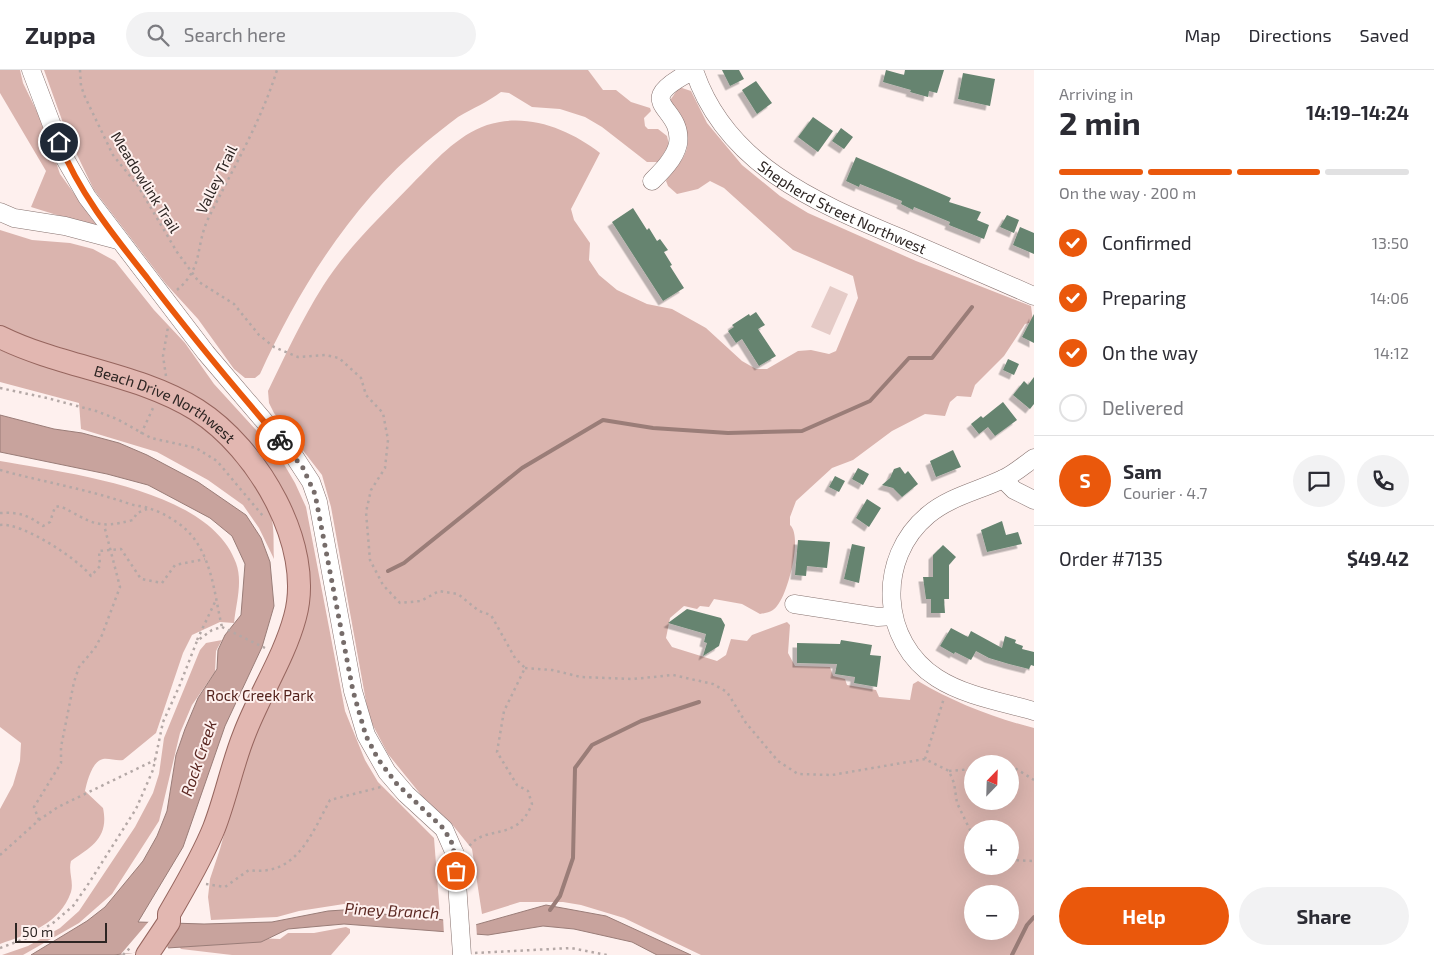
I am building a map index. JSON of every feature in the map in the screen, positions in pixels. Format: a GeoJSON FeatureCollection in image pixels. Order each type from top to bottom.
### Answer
{"type":"FeatureCollection","features":[{"type":"Feature","properties":{"kind":"main road","name":"Beach Drive Northwest"},"geometry":{"type":"LineString","coordinates":[[0,337],[44,356],[159,392],[196,410],[214,422],[245,453],[262,477],[278,506],[294,550],[300,587],[293,624],[247,726],[208,842],[169,914],[168,922],[137,952]]}},
{"type":"Feature","properties":{"kind":"street"},"geometry":{"type":"LineString","coordinates":[[31,70],[71,171],[87,197],[206,353],[294,456],[305,472],[318,502],[353,691],[366,736],[378,759],[396,783],[444,829],[461,851],[464,954]]}},
{"type":"Feature","properties":{"kind":"street"},"geometry":{"type":"LineString","coordinates":[[652,182],[664,169],[678,144],[678,131],[661,106],[661,94],[665,86],[694,70]]}},
{"type":"Feature","properties":{"kind":"street","name":"Shepherd Street Northwest"},"geometry":{"type":"LineString","coordinates":[[694,70],[706,96],[726,127],[754,158],[786,184],[825,206],[1034,296]]}},
{"type":"Feature","properties":{"kind":"street"},"geometry":{"type":"LineString","coordinates":[[0,212],[14,218],[65,226],[118,240]]}},
{"type":"Feature","properties":{"kind":"street"},"geometry":{"type":"LineString","coordinates":[[1034,458],[1003,479],[943,504],[914,528],[902,547],[893,573],[890,596],[893,616],[901,638],[911,654],[927,671],[948,684],[1034,711]]}},
{"type":"Feature","properties":{"kind":"street"},"geometry":{"type":"LineString","coordinates":[[1003,479],[1014,490],[1034,500]]}},
{"type":"Feature","properties":{"kind":"street"},"geometry":{"type":"LineString","coordinates":[[794,604],[878,617],[893,616]]}},
{"type":"Feature","properties":{"kind":"path","name":"Meadowlink Trail"},"geometry":{"type":"LineString","coordinates":[[80,70],[81,86],[85,97],[113,155],[138,186],[177,252],[200,282],[234,304],[259,336],[274,347],[298,357],[325,355],[339,358],[361,378],[366,395],[383,413],[388,440],[385,468],[371,490],[366,512],[370,560],[383,585],[400,603],[421,601],[439,591],[458,594],[479,611],[491,615],[515,658],[525,668]]}},
{"type":"Feature","properties":{"kind":"path","name":"Valley Trail"},"geometry":{"type":"LineString","coordinates":[[172,294],[194,272],[208,220],[269,96],[277,70]]}},
{"type":"Feature","properties":{"kind":"path"},"geometry":{"type":"LineString","coordinates":[[164,380],[167,374],[163,356],[168,326]]}},
{"type":"Feature","properties":{"kind":"path"},"geometry":{"type":"LineString","coordinates":[[0,388],[96,411],[117,419],[141,434],[162,442],[196,448],[208,454],[250,498],[264,517]]}},
{"type":"Feature","properties":{"kind":"path"},"geometry":{"type":"LineString","coordinates":[[141,434],[154,406]]}},
{"type":"Feature","properties":{"kind":"path"},"geometry":{"type":"LineString","coordinates":[[0,470],[149,508],[182,527],[195,540],[213,579],[215,601],[223,628]]}},
{"type":"Feature","properties":{"kind":"path"},"geometry":{"type":"LineString","coordinates":[[0,513],[20,512],[43,526],[50,522],[55,507],[60,506],[92,523],[104,525],[133,520],[137,513],[149,508]]}},
{"type":"Feature","properties":{"kind":"path"},"geometry":{"type":"LineString","coordinates":[[0,524],[28,531],[82,564],[91,576],[100,566],[98,551],[121,549],[141,579],[162,583],[176,565],[204,559]]}},
{"type":"Feature","properties":{"kind":"path"},"geometry":{"type":"LineString","coordinates":[[39,820],[34,807],[61,764],[61,747],[79,667],[95,648],[102,635],[120,587],[111,550],[105,538],[104,525]]}},
{"type":"Feature","properties":{"kind":"path"},"geometry":{"type":"LineString","coordinates":[[0,948],[30,937],[53,923],[73,906],[108,856],[136,810],[153,770],[163,722],[215,601]]}},
{"type":"Feature","properties":{"kind":"path"},"geometry":{"type":"LineString","coordinates":[[197,641],[212,630],[223,628],[265,648]]}},
{"type":"Feature","properties":{"kind":"path"},"geometry":{"type":"LineString","coordinates":[[461,851],[480,838],[496,831],[508,830],[522,822],[532,804],[528,791],[517,785],[497,752],[504,711],[525,668],[552,670],[581,677],[633,679],[673,675],[721,687],[727,692],[746,723],[778,761],[798,774],[832,776],[925,759],[949,771],[964,770]]}},
{"type":"Feature","properties":{"kind":"path"},"geometry":{"type":"LineString","coordinates":[[925,759],[948,684]]}},
{"type":"Feature","properties":{"kind":"path"},"geometry":{"type":"LineString","coordinates":[[0,855],[39,820],[58,807],[155,760]]}},
{"type":"Feature","properties":{"kind":"path"},"geometry":{"type":"LineString","coordinates":[[1019,770],[1034,780]]}},
{"type":"Feature","properties":{"kind":"path"},"geometry":{"type":"LineString","coordinates":[[949,771],[954,783],[957,803],[965,820]]}},
{"type":"Feature","properties":{"kind":"path"},"geometry":{"type":"LineString","coordinates":[[197,882],[225,887],[249,870],[264,872],[284,865],[303,849],[330,800],[386,786]]}},
{"type":"Feature","properties":{"kind":"path"},"geometry":{"type":"LineString","coordinates":[[1019,860],[1034,861]]}},
{"type":"Feature","properties":{"kind":"path"},"geometry":{"type":"LineString","coordinates":[[464,954],[571,948],[607,955]]}},
{"type":"Feature","properties":{"kind":"shaded area"},"geometry":{"type":"Polygon","coordinates":[[[0,70],[20,70],[23,83],[43,124],[60,174],[99,228],[31,207],[46,171],[0,93],[0,70]]]}},
{"type":"Feature","properties":{"kind":"shaded area"},"geometry":{"type":"Polygon","coordinates":[[[44,70],[588,70],[603,90],[616,90],[631,102],[650,108],[651,111],[644,118],[645,126],[648,129],[658,129],[667,136],[669,145],[658,162],[647,162],[602,127],[585,117],[560,109],[532,107],[509,93],[501,92],[458,117],[425,143],[374,193],[351,220],[310,279],[275,342],[260,374],[255,378],[245,378],[234,369],[198,319],[166,284],[94,190],[67,134],[44,70]]]}},
{"type":"Feature","properties":{"kind":"shaded area"},"geometry":{"type":"Polygon","coordinates":[[[679,87],[691,91],[707,123],[742,165],[780,196],[808,213],[916,261],[1031,306],[1033,322],[1025,324],[1004,356],[975,385],[971,397],[957,396],[950,402],[945,416],[925,414],[892,431],[853,460],[832,468],[796,501],[790,517],[790,525],[794,531],[795,541],[792,565],[786,590],[775,608],[760,614],[742,604],[714,599],[709,607],[700,606],[697,609],[684,606],[670,618],[666,638],[672,647],[717,661],[726,655],[731,639],[747,641],[752,635],[787,622],[790,625],[788,653],[795,666],[830,667],[833,676],[845,679],[847,685],[876,690],[879,697],[910,700],[913,684],[918,681],[974,709],[1034,728],[1034,955],[701,955],[624,918],[581,905],[563,902],[520,902],[482,914],[472,849],[451,823],[422,796],[388,754],[369,718],[331,507],[322,475],[274,413],[269,403],[268,391],[308,311],[332,272],[354,245],[438,158],[456,142],[476,130],[502,121],[532,122],[561,130],[588,144],[600,153],[571,209],[574,220],[590,243],[589,260],[599,275],[617,290],[647,304],[672,309],[706,328],[742,361],[756,369],[767,369],[798,351],[811,350],[829,354],[836,351],[858,298],[853,276],[793,250],[724,188],[710,181],[698,189],[677,194],[668,186],[666,181],[685,154],[687,146],[686,131],[669,102],[679,87]]]}},
{"type":"Feature","properties":{"kind":"shaded area"},"geometry":{"type":"Polygon","coordinates":[[[0,230],[32,240],[70,243],[93,249],[115,261],[154,310],[185,343],[214,384],[278,454],[306,507],[345,711],[365,760],[378,782],[434,838],[440,916],[424,912],[409,914],[383,908],[344,904],[299,911],[277,917],[211,920],[208,897],[210,879],[242,770],[261,715],[298,639],[309,601],[310,585],[304,545],[281,487],[237,435],[0,328],[0,230]]]}},
{"type":"Feature","properties":{"kind":"shaded area"},"geometry":{"type":"Polygon","coordinates":[[[830,286],[848,294],[830,335],[811,327],[830,286]]]}},
{"type":"Feature","properties":{"kind":"shaded area"},"geometry":{"type":"Polygon","coordinates":[[[0,350],[25,360],[153,400],[177,411],[208,430],[224,444],[238,461],[267,506],[273,523],[274,559],[259,528],[243,505],[208,480],[157,452],[81,429],[79,403],[0,382],[0,350]]]}},
{"type":"Feature","properties":{"kind":"shaded area"},"geometry":{"type":"Polygon","coordinates":[[[0,461],[97,479],[167,501],[197,518],[221,538],[236,563],[239,585],[234,623],[220,622],[192,635],[183,653],[156,733],[123,760],[103,759],[93,768],[85,791],[103,808],[104,826],[98,840],[71,861],[72,888],[66,903],[51,920],[42,926],[32,932],[0,944],[0,809],[13,785],[20,761],[21,743],[0,727],[0,461]]]}},
{"type":"Feature","properties":{"kind":"shaded area"},"geometry":{"type":"Polygon","coordinates":[[[222,640],[216,651],[215,672],[192,705],[180,733],[159,821],[112,894],[79,923],[23,955],[2,955],[28,946],[60,928],[79,911],[135,827],[153,793],[159,774],[164,738],[200,650],[206,643],[222,640]]]}},
{"type":"Feature","properties":{"kind":"shaded area"},"geometry":{"type":"Polygon","coordinates":[[[346,927],[350,929],[350,933],[331,955],[232,955],[181,949],[176,943],[255,938],[280,939],[288,933],[314,933],[346,927]]]}},
{"type":"Feature","properties":{"kind":"water","name":"Rock Creek"},"geometry":{"type":"Polygon","coordinates":[[[0,415],[119,443],[147,455],[198,482],[246,515],[261,538],[270,562],[274,606],[262,647],[225,726],[183,847],[138,922],[204,924],[272,922],[328,911],[358,909],[400,917],[431,918],[475,925],[546,905],[606,916],[691,955],[657,955],[632,942],[574,929],[543,926],[488,935],[344,924],[288,929],[261,942],[167,948],[114,955],[31,955],[87,921],[105,907],[143,861],[157,836],[167,811],[176,755],[185,729],[198,698],[217,669],[218,650],[225,635],[241,615],[245,564],[232,536],[210,518],[148,485],[107,474],[0,452],[0,415]]]}},
{"type":"Feature","properties":{"kind":"pier"},"geometry":{"type":"Polygon","coordinates":[[[443,917],[476,922],[477,937],[444,935],[443,917]]]}},
{"type":"Feature","properties":{"kind":"pier"},"geometry":{"type":"Polygon","coordinates":[[[150,920],[177,921],[167,946],[169,950],[121,954],[150,920]]]}},
{"type":"Feature","properties":{"kind":"building"},"geometry":{"type":"Polygon","coordinates":[[[722,70],[739,70],[744,79],[730,86],[722,70]]]}},
{"type":"Feature","properties":{"kind":"building"},"geometry":{"type":"Polygon","coordinates":[[[886,70],[904,75],[905,70],[944,70],[937,93],[929,91],[928,97],[883,82],[886,70]]]}},
{"type":"Feature","properties":{"kind":"building"},"geometry":{"type":"Polygon","coordinates":[[[963,73],[995,79],[990,106],[958,99],[963,73]]]}},
{"type":"Feature","properties":{"kind":"building"},"geometry":{"type":"Polygon","coordinates":[[[756,81],[772,103],[757,114],[742,90],[756,81]]]}},
{"type":"Feature","properties":{"kind":"building"},"geometry":{"type":"Polygon","coordinates":[[[813,117],[833,131],[818,152],[798,137],[813,117]]]}},
{"type":"Feature","properties":{"kind":"building"},"geometry":{"type":"Polygon","coordinates":[[[841,128],[853,137],[844,149],[832,141],[841,128]]]}},
{"type":"Feature","properties":{"kind":"building"},"geometry":{"type":"Polygon","coordinates":[[[856,157],[951,198],[949,202],[981,212],[977,220],[989,225],[984,239],[949,225],[950,222],[914,207],[913,210],[901,204],[902,201],[860,184],[859,187],[846,181],[856,157]]]}},
{"type":"Feature","properties":{"kind":"building"},"geometry":{"type":"Polygon","coordinates":[[[633,208],[647,230],[649,228],[657,241],[660,239],[668,250],[664,252],[672,265],[670,266],[684,288],[663,301],[612,222],[633,208]]]}},
{"type":"Feature","properties":{"kind":"building"},"geometry":{"type":"Polygon","coordinates":[[[1007,215],[1019,220],[1014,233],[1000,227],[1007,215]]]}},
{"type":"Feature","properties":{"kind":"building"},"geometry":{"type":"Polygon","coordinates":[[[1020,227],[1034,233],[1034,254],[1013,245],[1020,227]]]}},
{"type":"Feature","properties":{"kind":"building"},"geometry":{"type":"Polygon","coordinates":[[[756,312],[765,325],[758,329],[776,356],[759,366],[742,339],[736,343],[728,331],[734,327],[732,325],[749,314],[750,316],[756,312]]]}},
{"type":"Feature","properties":{"kind":"building"},"geometry":{"type":"Polygon","coordinates":[[[1034,314],[1034,343],[1022,337],[1034,314]]]}},
{"type":"Feature","properties":{"kind":"building"},"geometry":{"type":"Polygon","coordinates":[[[1008,359],[1019,364],[1014,375],[1003,370],[1008,359]]]}},
{"type":"Feature","properties":{"kind":"building"},"geometry":{"type":"Polygon","coordinates":[[[1034,377],[1034,404],[1030,409],[1013,395],[1024,381],[1028,385],[1034,377]]]}},
{"type":"Feature","properties":{"kind":"building"},"geometry":{"type":"Polygon","coordinates":[[[1003,402],[1017,420],[995,436],[988,427],[979,434],[971,424],[981,416],[983,418],[1003,402]]]}},
{"type":"Feature","properties":{"kind":"building"},"geometry":{"type":"Polygon","coordinates":[[[953,450],[961,467],[936,477],[930,461],[953,450]]]}},
{"type":"Feature","properties":{"kind":"building"},"geometry":{"type":"Polygon","coordinates":[[[900,467],[905,474],[908,471],[918,484],[902,497],[893,488],[882,485],[890,478],[894,469],[900,467]]]}},
{"type":"Feature","properties":{"kind":"building"},"geometry":{"type":"Polygon","coordinates":[[[858,468],[869,474],[863,485],[852,479],[858,468]]]}},
{"type":"Feature","properties":{"kind":"building"},"geometry":{"type":"Polygon","coordinates":[[[835,476],[845,481],[839,492],[829,487],[835,476]]]}},
{"type":"Feature","properties":{"kind":"building"},"geometry":{"type":"Polygon","coordinates":[[[867,499],[881,508],[869,527],[856,518],[867,499]]]}},
{"type":"Feature","properties":{"kind":"building"},"geometry":{"type":"Polygon","coordinates":[[[1002,521],[1006,535],[1018,532],[1022,544],[987,552],[981,530],[1002,521]]]}},
{"type":"Feature","properties":{"kind":"building"},"geometry":{"type":"Polygon","coordinates":[[[798,540],[830,542],[827,568],[807,566],[806,576],[795,575],[798,540]]]}},
{"type":"Feature","properties":{"kind":"building"},"geometry":{"type":"Polygon","coordinates":[[[852,544],[865,547],[859,583],[844,579],[852,544]]]}},
{"type":"Feature","properties":{"kind":"building"},"geometry":{"type":"Polygon","coordinates":[[[943,545],[956,557],[949,565],[949,599],[944,599],[945,613],[931,613],[931,599],[926,599],[923,577],[933,577],[933,555],[943,545]]]}},
{"type":"Feature","properties":{"kind":"building"},"geometry":{"type":"Polygon","coordinates":[[[687,609],[721,618],[725,625],[719,646],[703,656],[707,643],[704,642],[706,634],[668,623],[687,609]]]}},
{"type":"Feature","properties":{"kind":"building"},"geometry":{"type":"Polygon","coordinates":[[[951,628],[968,637],[971,631],[1002,648],[1005,636],[1016,640],[1015,643],[1023,646],[1022,649],[1034,652],[1034,666],[1031,665],[1029,669],[1009,664],[989,658],[976,651],[971,660],[955,652],[954,654],[940,646],[951,628]]]}},
{"type":"Feature","properties":{"kind":"building"},"geometry":{"type":"Polygon","coordinates":[[[841,640],[872,645],[870,655],[881,656],[877,687],[854,683],[855,677],[835,674],[837,664],[797,663],[797,643],[840,644],[841,640]]]}},
{"type":"Feature","properties":{"kind":"waterway"},"geometry":{"type":"LineString","coordinates":[[388,571],[404,563],[522,468],[603,420],[653,428],[728,433],[802,431],[870,401],[909,358],[932,358],[972,307]]}},
{"type":"Feature","properties":{"kind":"waterway"},"geometry":{"type":"LineString","coordinates":[[550,910],[560,896],[573,858],[575,768],[592,745],[641,721],[699,702]]}},
{"type":"Feature","properties":{"kind":"waterway"},"geometry":{"type":"LineString","coordinates":[[1012,955],[1027,925],[1034,917]]}},
{"type":"Feature","properties":{"kind":"way so far"},"geometry":{"type":"LineString","coordinates":[[280,440],[303,468],[311,482],[320,510],[335,602],[353,691],[366,736],[378,759],[396,783],[444,829],[450,838],[455,854],[456,871]]}},
{"type":"Feature","properties":{"kind":"route"},"geometry":{"type":"LineString","coordinates":[[59,142],[71,171],[91,204],[206,353],[280,440]]}},
{"type":"Feature","properties":{"kind":"park label","name":"Rock Creek Park"},"geometry":{"type":"Point","coordinates":[260,695]}},
{"type":"Feature","properties":{"kind":"water label","name":"Piney Branch"},"geometry":{"type":"Point","coordinates":[392,910]}}]}
